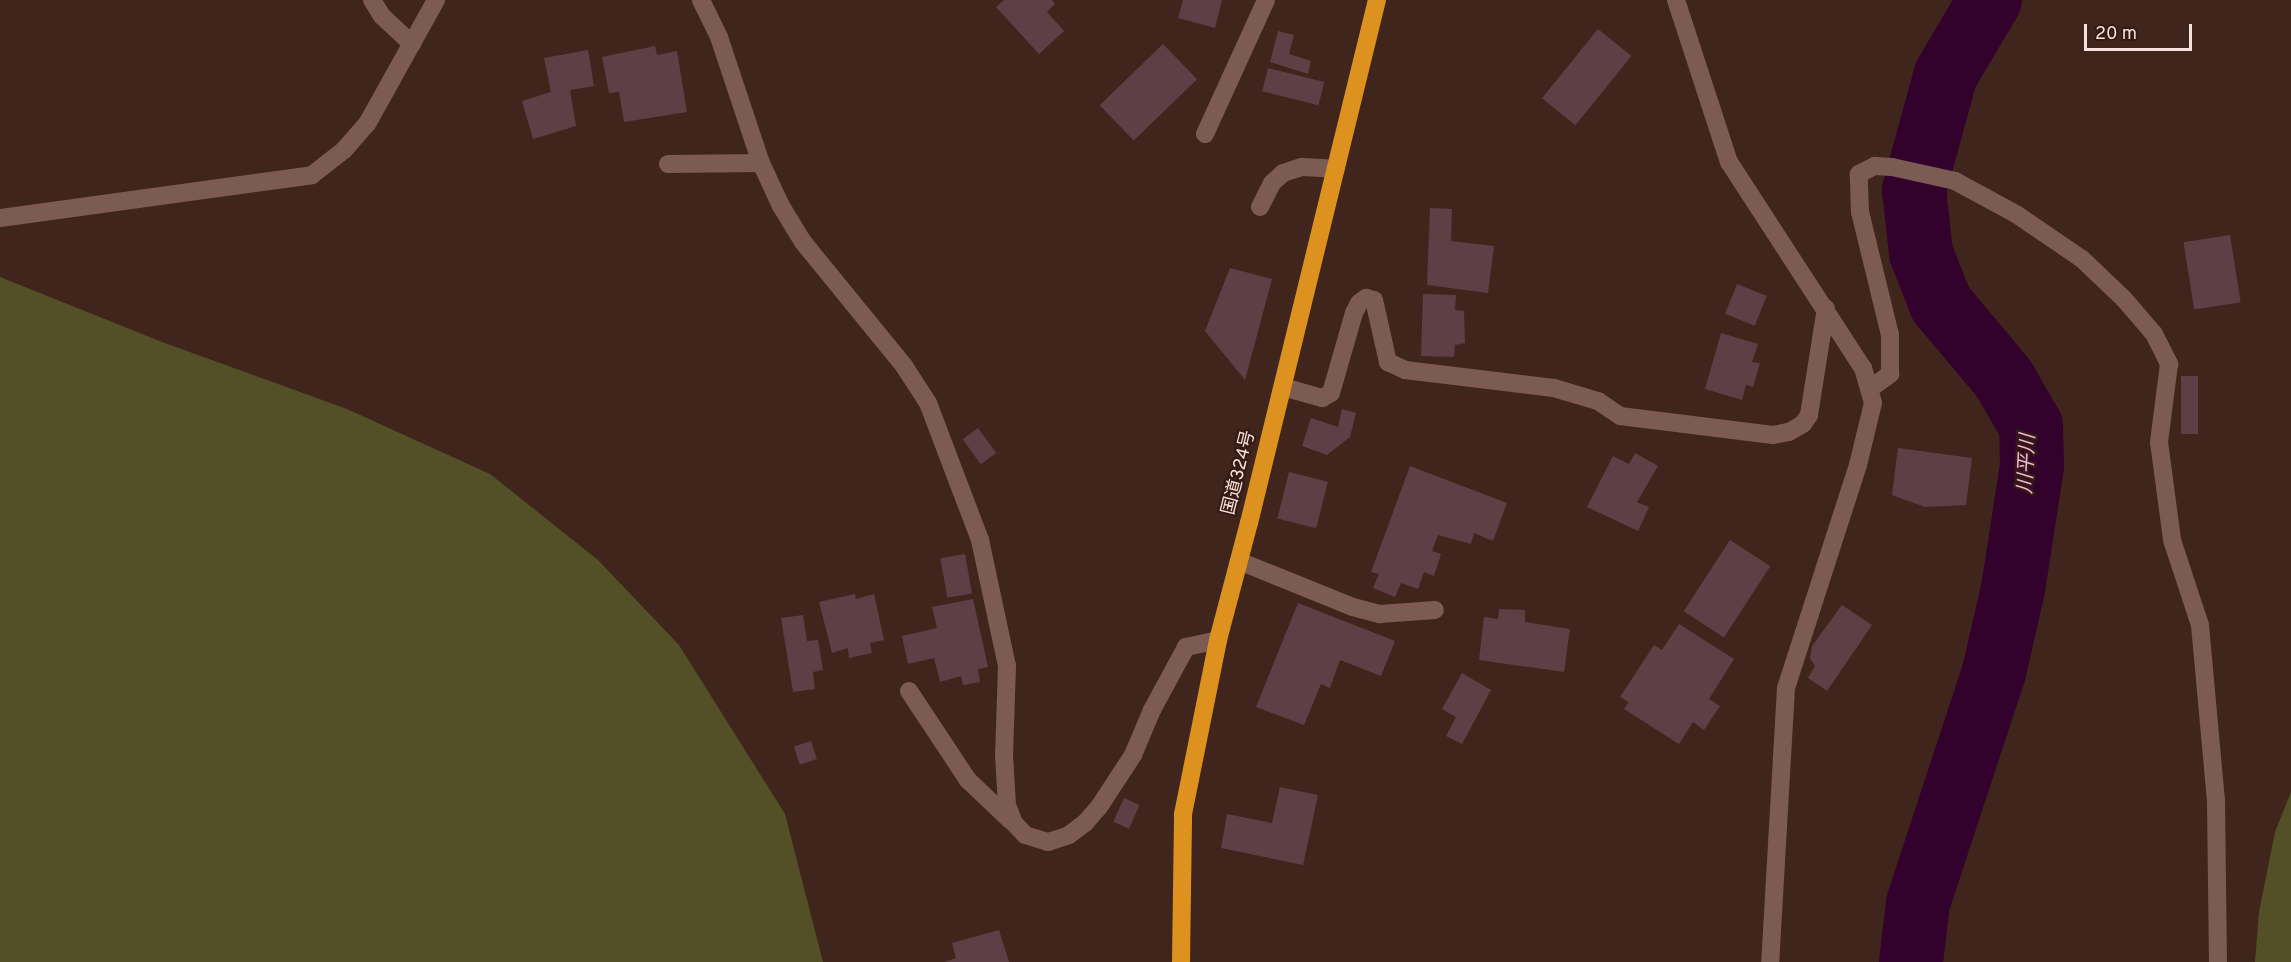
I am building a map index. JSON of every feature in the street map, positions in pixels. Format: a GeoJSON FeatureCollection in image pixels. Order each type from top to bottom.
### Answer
{"type":"FeatureCollection","features":[{"type":"Feature","properties":{"kind":"highway","name":"国道324号"},"geometry":{"type":"LineString","coordinates":[[1181,962],[1183,814],[1218,640],[1283,387],[1377,0]]}},
{"type":"Feature","properties":{"kind":"street"},"geometry":{"type":"LineString","coordinates":[[372,0],[382,16],[412,44]]}},
{"type":"Feature","properties":{"kind":"street"},"geometry":{"type":"LineString","coordinates":[[0,218],[312,174],[344,150],[367,124],[436,0]]}},
{"type":"Feature","properties":{"kind":"street"},"geometry":{"type":"LineString","coordinates":[[701,0],[719,37],[761,164],[803,242],[904,366],[932,414],[980,540],[1007,666],[1004,755],[1007,805],[1014,823]]}},
{"type":"Feature","properties":{"kind":"street"},"geometry":{"type":"LineString","coordinates":[[1205,134],[1266,0]]}},
{"type":"Feature","properties":{"kind":"street"},"geometry":{"type":"LineString","coordinates":[[1676,0],[1729,162],[1863,368],[1871,388],[1873,403],[1858,465],[1786,688],[1770,962]]}},
{"type":"Feature","properties":{"kind":"street"},"geometry":{"type":"LineString","coordinates":[[668,164],[761,164]]}},
{"type":"Feature","properties":{"kind":"street"},"geometry":{"type":"LineString","coordinates":[[1871,388],[1890,374],[1890,335],[1860,212],[1859,174],[1875,166],[1892,167],[1955,181],[2016,214],[2082,259],[2124,299],[2154,334],[2169,364],[2158,442],[2172,540],[2200,625],[2216,801],[2218,962]]}},
{"type":"Feature","properties":{"kind":"street"},"geometry":{"type":"LineString","coordinates":[[1260,207],[1272,183],[1283,173],[1302,167],[1336,169]]}},
{"type":"Feature","properties":{"kind":"street"},"geometry":{"type":"LineString","coordinates":[[1283,387],[1322,398],[1331,393],[1354,313],[1359,303],[1366,298],[1374,300],[1388,362],[1406,370],[1554,388],[1598,401],[1620,416],[1773,435],[1789,432],[1803,424],[1809,415],[1826,308]]}},
{"type":"Feature","properties":{"kind":"street"},"geometry":{"type":"LineString","coordinates":[[1239,561],[1353,607],[1380,614],[1435,610]]}},
{"type":"Feature","properties":{"kind":"street"},"geometry":{"type":"LineString","coordinates":[[909,691],[968,780],[1025,835],[1048,842],[1069,835],[1085,823],[1099,807],[1133,755],[1152,710],[1186,647],[1218,640]]}},
{"type":"Feature","properties":{"kind":"shaded area"},"geometry":{"type":"Polygon","coordinates":[[[0,277],[162,342],[347,409],[490,474],[598,560],[679,645],[785,814],[823,962],[0,962],[0,277]]]}},
{"type":"Feature","properties":{"kind":"shaded area"},"geometry":{"type":"Polygon","coordinates":[[[2291,792],[2291,962],[2255,962],[2259,912],[2275,832],[2291,792]]]}},
{"type":"Feature","properties":{"kind":"building"},"geometry":{"type":"Polygon","coordinates":[[[1004,0],[1052,0],[1055,4],[1047,12],[1064,31],[1039,54],[996,7],[1004,0]]]}},
{"type":"Feature","properties":{"kind":"building"},"geometry":{"type":"Polygon","coordinates":[[[1183,0],[1222,0],[1215,28],[1178,18],[1183,0]]]}},
{"type":"Feature","properties":{"kind":"building"},"geometry":{"type":"Polygon","coordinates":[[[1598,29],[1631,56],[1575,125],[1542,98],[1598,29]]]}},
{"type":"Feature","properties":{"kind":"building"},"geometry":{"type":"Polygon","coordinates":[[[1278,31],[1294,35],[1289,54],[1311,61],[1308,74],[1270,62],[1278,31]]]}},
{"type":"Feature","properties":{"kind":"building"},"geometry":{"type":"Polygon","coordinates":[[[1163,44],[1197,79],[1134,140],[1100,105],[1163,44]]]}},
{"type":"Feature","properties":{"kind":"building"},"geometry":{"type":"Polygon","coordinates":[[[655,46],[657,55],[677,51],[687,112],[624,122],[619,92],[609,93],[602,57],[655,46]]]}},
{"type":"Feature","properties":{"kind":"building"},"geometry":{"type":"Polygon","coordinates":[[[588,50],[594,86],[570,90],[576,126],[533,139],[522,101],[551,92],[544,58],[588,50]]]}},
{"type":"Feature","properties":{"kind":"building"},"geometry":{"type":"Polygon","coordinates":[[[1268,68],[1324,82],[1318,105],[1262,91],[1268,68]]]}},
{"type":"Feature","properties":{"kind":"building"},"geometry":{"type":"Polygon","coordinates":[[[1430,208],[1452,209],[1451,241],[1494,246],[1488,293],[1427,285],[1430,208]]]}},
{"type":"Feature","properties":{"kind":"building"},"geometry":{"type":"Polygon","coordinates":[[[2230,235],[2241,302],[2194,310],[2184,242],[2230,235]]]}},
{"type":"Feature","properties":{"kind":"building"},"geometry":{"type":"Polygon","coordinates":[[[1230,268],[1272,279],[1245,380],[1205,331],[1230,268]]]}},
{"type":"Feature","properties":{"kind":"building"},"geometry":{"type":"Polygon","coordinates":[[[1737,284],[1767,296],[1755,326],[1725,314],[1737,284]]]}},
{"type":"Feature","properties":{"kind":"building"},"geometry":{"type":"Polygon","coordinates":[[[1423,294],[1456,295],[1455,310],[1464,311],[1465,343],[1455,345],[1454,357],[1421,356],[1423,294]]]}},
{"type":"Feature","properties":{"kind":"building"},"geometry":{"type":"Polygon","coordinates":[[[1721,333],[1758,344],[1752,362],[1760,363],[1753,387],[1746,385],[1742,400],[1705,389],[1721,333]]]}},
{"type":"Feature","properties":{"kind":"building"},"geometry":{"type":"Polygon","coordinates":[[[2181,376],[2198,376],[2198,434],[2181,434],[2181,376]]]}},
{"type":"Feature","properties":{"kind":"building"},"geometry":{"type":"Polygon","coordinates":[[[1342,409],[1356,413],[1350,437],[1327,455],[1302,446],[1311,418],[1338,427],[1342,409]]]}},
{"type":"Feature","properties":{"kind":"building"},"geometry":{"type":"Polygon","coordinates":[[[978,428],[996,453],[981,464],[963,439],[978,428]]]}},
{"type":"Feature","properties":{"kind":"building"},"geometry":{"type":"Polygon","coordinates":[[[1898,448],[1972,458],[1966,505],[1925,507],[1892,495],[1898,448]]]}},
{"type":"Feature","properties":{"kind":"building"},"geometry":{"type":"Polygon","coordinates":[[[1635,453],[1658,466],[1637,502],[1649,507],[1638,531],[1587,507],[1613,456],[1629,464],[1635,453]]]}},
{"type":"Feature","properties":{"kind":"building"},"geometry":{"type":"Polygon","coordinates":[[[1410,466],[1507,503],[1493,541],[1474,533],[1471,544],[1438,535],[1432,551],[1441,554],[1434,576],[1424,572],[1418,589],[1401,583],[1395,597],[1373,588],[1379,574],[1371,572],[1410,466]]]}},
{"type":"Feature","properties":{"kind":"building"},"geometry":{"type":"Polygon","coordinates":[[[1289,472],[1328,482],[1316,528],[1277,519],[1289,472]]]}},
{"type":"Feature","properties":{"kind":"building"},"geometry":{"type":"Polygon","coordinates":[[[1730,540],[1770,566],[1724,637],[1684,611],[1730,540]]]}},
{"type":"Feature","properties":{"kind":"building"},"geometry":{"type":"Polygon","coordinates":[[[965,554],[972,593],[947,598],[940,558],[965,554]]]}},
{"type":"Feature","properties":{"kind":"building"},"geometry":{"type":"Polygon","coordinates":[[[855,594],[856,599],[874,594],[884,640],[870,643],[872,653],[849,658],[848,648],[832,653],[819,602],[855,594]]]}},
{"type":"Feature","properties":{"kind":"building"},"geometry":{"type":"Polygon","coordinates":[[[973,599],[988,667],[978,669],[980,682],[963,685],[961,676],[940,682],[934,658],[908,664],[902,636],[937,628],[932,607],[973,599]]]}},
{"type":"Feature","properties":{"kind":"building"},"geometry":{"type":"Polygon","coordinates":[[[1298,603],[1395,641],[1381,676],[1340,660],[1330,688],[1321,684],[1304,725],[1256,707],[1298,603]]]}},
{"type":"Feature","properties":{"kind":"building"},"geometry":{"type":"Polygon","coordinates":[[[1842,605],[1872,625],[1827,691],[1808,678],[1815,666],[1810,658],[1812,646],[1842,605]]]}},
{"type":"Feature","properties":{"kind":"building"},"geometry":{"type":"Polygon","coordinates":[[[1499,609],[1525,610],[1525,622],[1570,629],[1564,672],[1479,660],[1484,617],[1498,619],[1499,609]]]}},
{"type":"Feature","properties":{"kind":"building"},"geometry":{"type":"Polygon","coordinates":[[[803,615],[807,641],[818,640],[823,670],[813,672],[815,689],[793,692],[781,618],[803,615]]]}},
{"type":"Feature","properties":{"kind":"building"},"geometry":{"type":"Polygon","coordinates":[[[1679,624],[1734,659],[1709,699],[1720,706],[1704,730],[1693,722],[1679,744],[1624,709],[1629,702],[1620,697],[1654,645],[1662,650],[1679,624]]]}},
{"type":"Feature","properties":{"kind":"building"},"geometry":{"type":"Polygon","coordinates":[[[1462,673],[1491,690],[1462,744],[1446,736],[1456,717],[1442,709],[1462,673]]]}},
{"type":"Feature","properties":{"kind":"building"},"geometry":{"type":"Polygon","coordinates":[[[811,741],[817,759],[800,765],[794,747],[811,741]]]}},
{"type":"Feature","properties":{"kind":"building"},"geometry":{"type":"Polygon","coordinates":[[[1280,787],[1318,795],[1303,865],[1221,848],[1227,814],[1272,823],[1280,787]]]}},
{"type":"Feature","properties":{"kind":"building"},"geometry":{"type":"Polygon","coordinates":[[[1124,798],[1140,805],[1129,829],[1113,822],[1124,798]]]}},
{"type":"Feature","properties":{"kind":"building"},"geometry":{"type":"Polygon","coordinates":[[[999,930],[1009,962],[944,962],[956,958],[952,943],[999,930]]]}},
{"type":"Feature","properties":{"kind":"waterway","name":"川平川"},"geometry":{"type":"LineString","coordinates":[[1911,962],[1918,903],[1994,672],[2013,589],[2032,466],[2031,426],[2004,379],[1941,304],[1921,253],[1914,190],[1946,74],[1990,0]]}}]}
